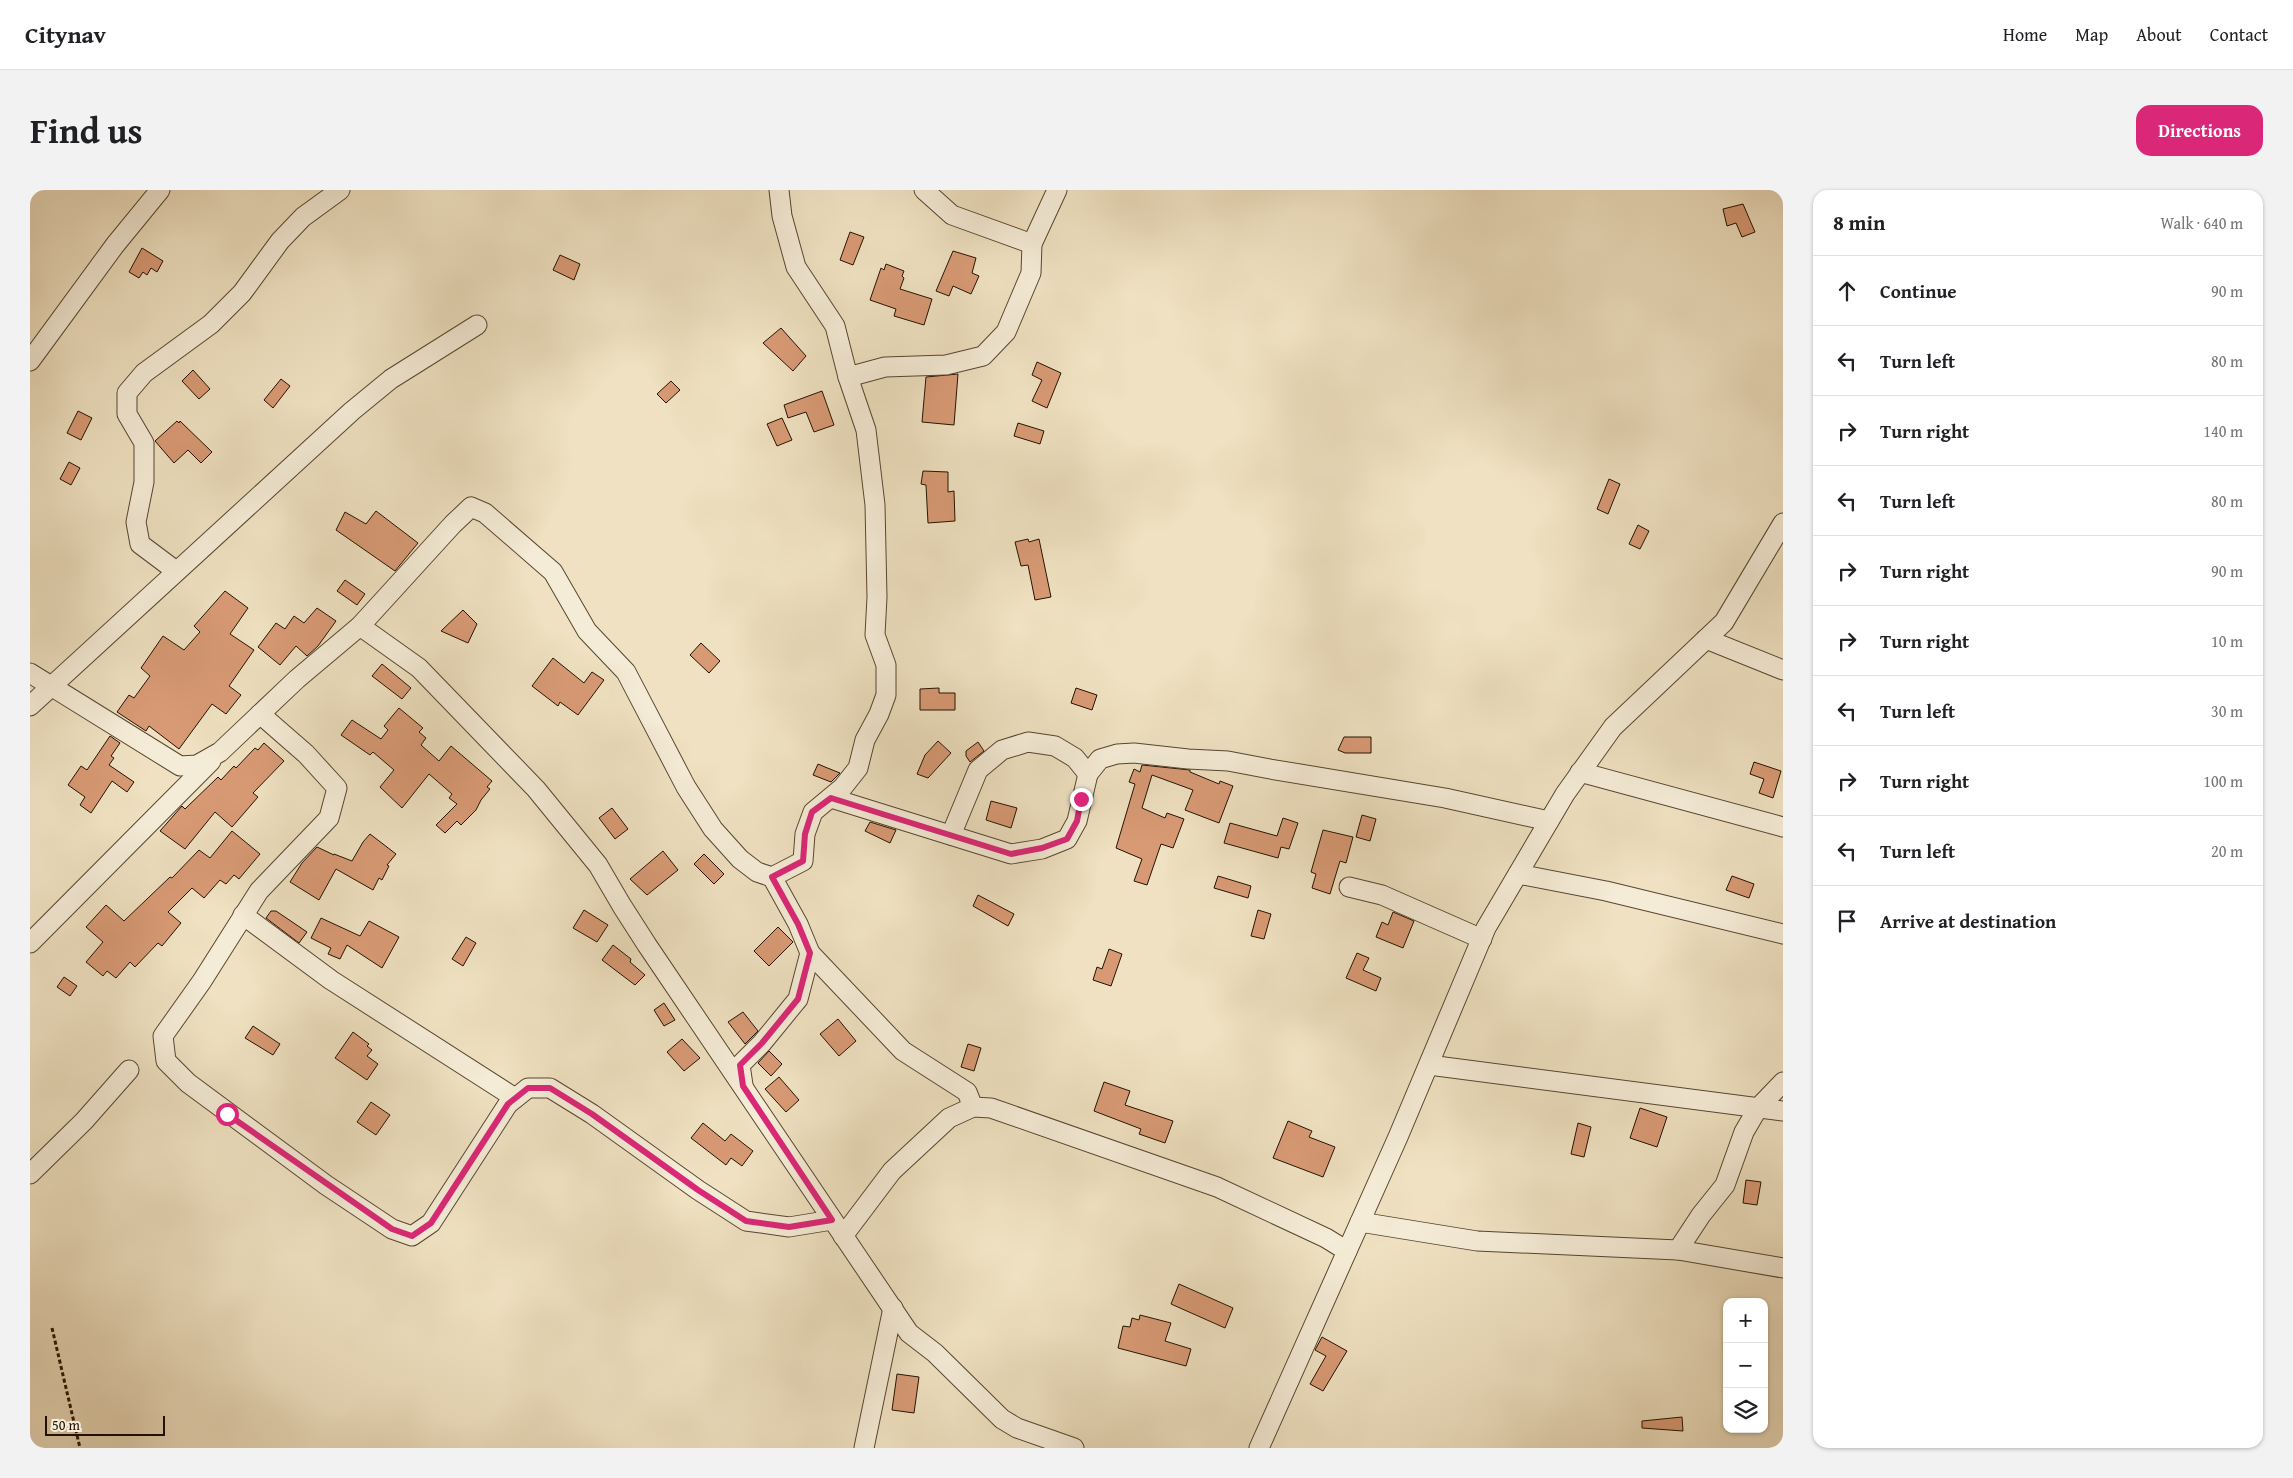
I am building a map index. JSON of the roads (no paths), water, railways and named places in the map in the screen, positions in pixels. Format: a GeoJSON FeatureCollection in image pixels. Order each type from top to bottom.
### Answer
{"type":"FeatureCollection","features":[{"type":"Feature","properties":{"kind":"street"},"geometry":{"type":"LineString","coordinates":[[30,361],[115,245],[160,190]]}},
{"type":"Feature","properties":{"kind":"street"},"geometry":{"type":"LineString","coordinates":[[176,571],[140,544],[136,522],[144,482],[144,443],[127,414],[127,393],[144,373],[211,324],[242,292],[280,241],[303,218],[340,190]]}},
{"type":"Feature","properties":{"kind":"street"},"geometry":{"type":"LineString","coordinates":[[772,877],[803,861],[805,834],[812,812],[843,787],[858,768],[865,740],[879,714],[886,695],[886,666],[875,635],[877,597],[872,486],[866,430],[848,377],[835,326],[796,267],[782,216],[779,190]]}},
{"type":"Feature","properties":{"kind":"street"},"geometry":{"type":"LineString","coordinates":[[924,190],[952,215],[1032,244]]}},
{"type":"Feature","properties":{"kind":"street"},"geometry":{"type":"LineString","coordinates":[[848,377],[885,366],[946,365],[983,356],[1006,332],[1030,273],[1032,244],[1057,190]]}},
{"type":"Feature","properties":{"kind":"street"},"geometry":{"type":"LineString","coordinates":[[30,706],[54,687],[176,571],[352,411],[391,379],[477,325]]}},
{"type":"Feature","properties":{"kind":"street"},"geometry":{"type":"LineString","coordinates":[[33,935],[297,679],[360,626],[471,507],[485,513],[553,572],[587,630],[626,672],[686,787],[713,830],[740,859],[757,872],[772,877],[798,924],[810,953],[902,1051],[968,1092],[973,1107]]}},
{"type":"Feature","properties":{"kind":"street"},"geometry":{"type":"LineString","coordinates":[[1259,1448],[1429,1065],[1482,939],[1518,874],[1580,772],[1613,727],[1724,622],[1781,530]]}},
{"type":"Feature","properties":{"kind":"street"},"geometry":{"type":"LineString","coordinates":[[360,626],[419,668],[542,797],[598,865],[622,906],[909,1333],[935,1353],[1002,1419],[1017,1428],[1074,1448]]}},
{"type":"Feature","properties":{"kind":"street"},"geometry":{"type":"LineString","coordinates":[[1706,639],[1783,670]]}},
{"type":"Feature","properties":{"kind":"street"},"geometry":{"type":"LineString","coordinates":[[30,673],[180,766],[197,765],[220,752]]}},
{"type":"Feature","properties":{"kind":"street"},"geometry":{"type":"LineString","coordinates":[[260,714],[306,754],[337,788],[329,818],[259,891],[164,1036],[166,1060],[188,1083],[227,1114],[326,1185],[392,1229],[412,1236],[431,1223],[508,1104],[528,1088],[550,1088],[592,1114],[698,1190],[746,1221],[789,1227],[832,1220]]}},
{"type":"Feature","properties":{"kind":"street"},"geometry":{"type":"LineString","coordinates":[[951,835],[978,770],[1002,750],[1028,742],[1055,746],[1075,758],[1088,774]]}},
{"type":"Feature","properties":{"kind":"street"},"geometry":{"type":"LineString","coordinates":[[831,798],[1011,854],[1042,848],[1067,839],[1077,821],[1088,774],[1100,759],[1134,752],[1188,760],[1228,761],[1445,798],[1549,821]]}},
{"type":"Feature","properties":{"kind":"street"},"geometry":{"type":"LineString","coordinates":[[1580,772],[1783,827]]}},
{"type":"Feature","properties":{"kind":"street"},"geometry":{"type":"LineString","coordinates":[[1518,874],[1606,891],[1783,934]]}},
{"type":"Feature","properties":{"kind":"street"},"geometry":{"type":"LineString","coordinates":[[1349,887],[1382,895],[1482,939]]}},
{"type":"Feature","properties":{"kind":"street"},"geometry":{"type":"LineString","coordinates":[[243,915],[331,980],[515,1098]]}},
{"type":"Feature","properties":{"kind":"street"},"geometry":{"type":"LineString","coordinates":[[743,1086],[740,1065],[762,1043],[798,999],[810,953]]}},
{"type":"Feature","properties":{"kind":"street"},"geometry":{"type":"LineString","coordinates":[[1429,1065],[1783,1111]]}},
{"type":"Feature","properties":{"kind":"street"},"geometry":{"type":"LineString","coordinates":[[30,1174],[84,1121],[129,1070]]}},
{"type":"Feature","properties":{"kind":"street"},"geometry":{"type":"LineString","coordinates":[[1678,1250],[1701,1215],[1725,1185],[1744,1132],[1758,1108],[1783,1082]]}},
{"type":"Feature","properties":{"kind":"street"},"geometry":{"type":"LineString","coordinates":[[843,1236],[892,1171],[949,1118],[973,1107],[991,1108],[1217,1187],[1326,1238],[1347,1251]]}},
{"type":"Feature","properties":{"kind":"street"},"geometry":{"type":"LineString","coordinates":[[1360,1222],[1477,1241],[1678,1250],[1783,1268]]}},
{"type":"Feature","properties":{"kind":"street"},"geometry":{"type":"LineString","coordinates":[[864,1448],[893,1308]]}}]}
